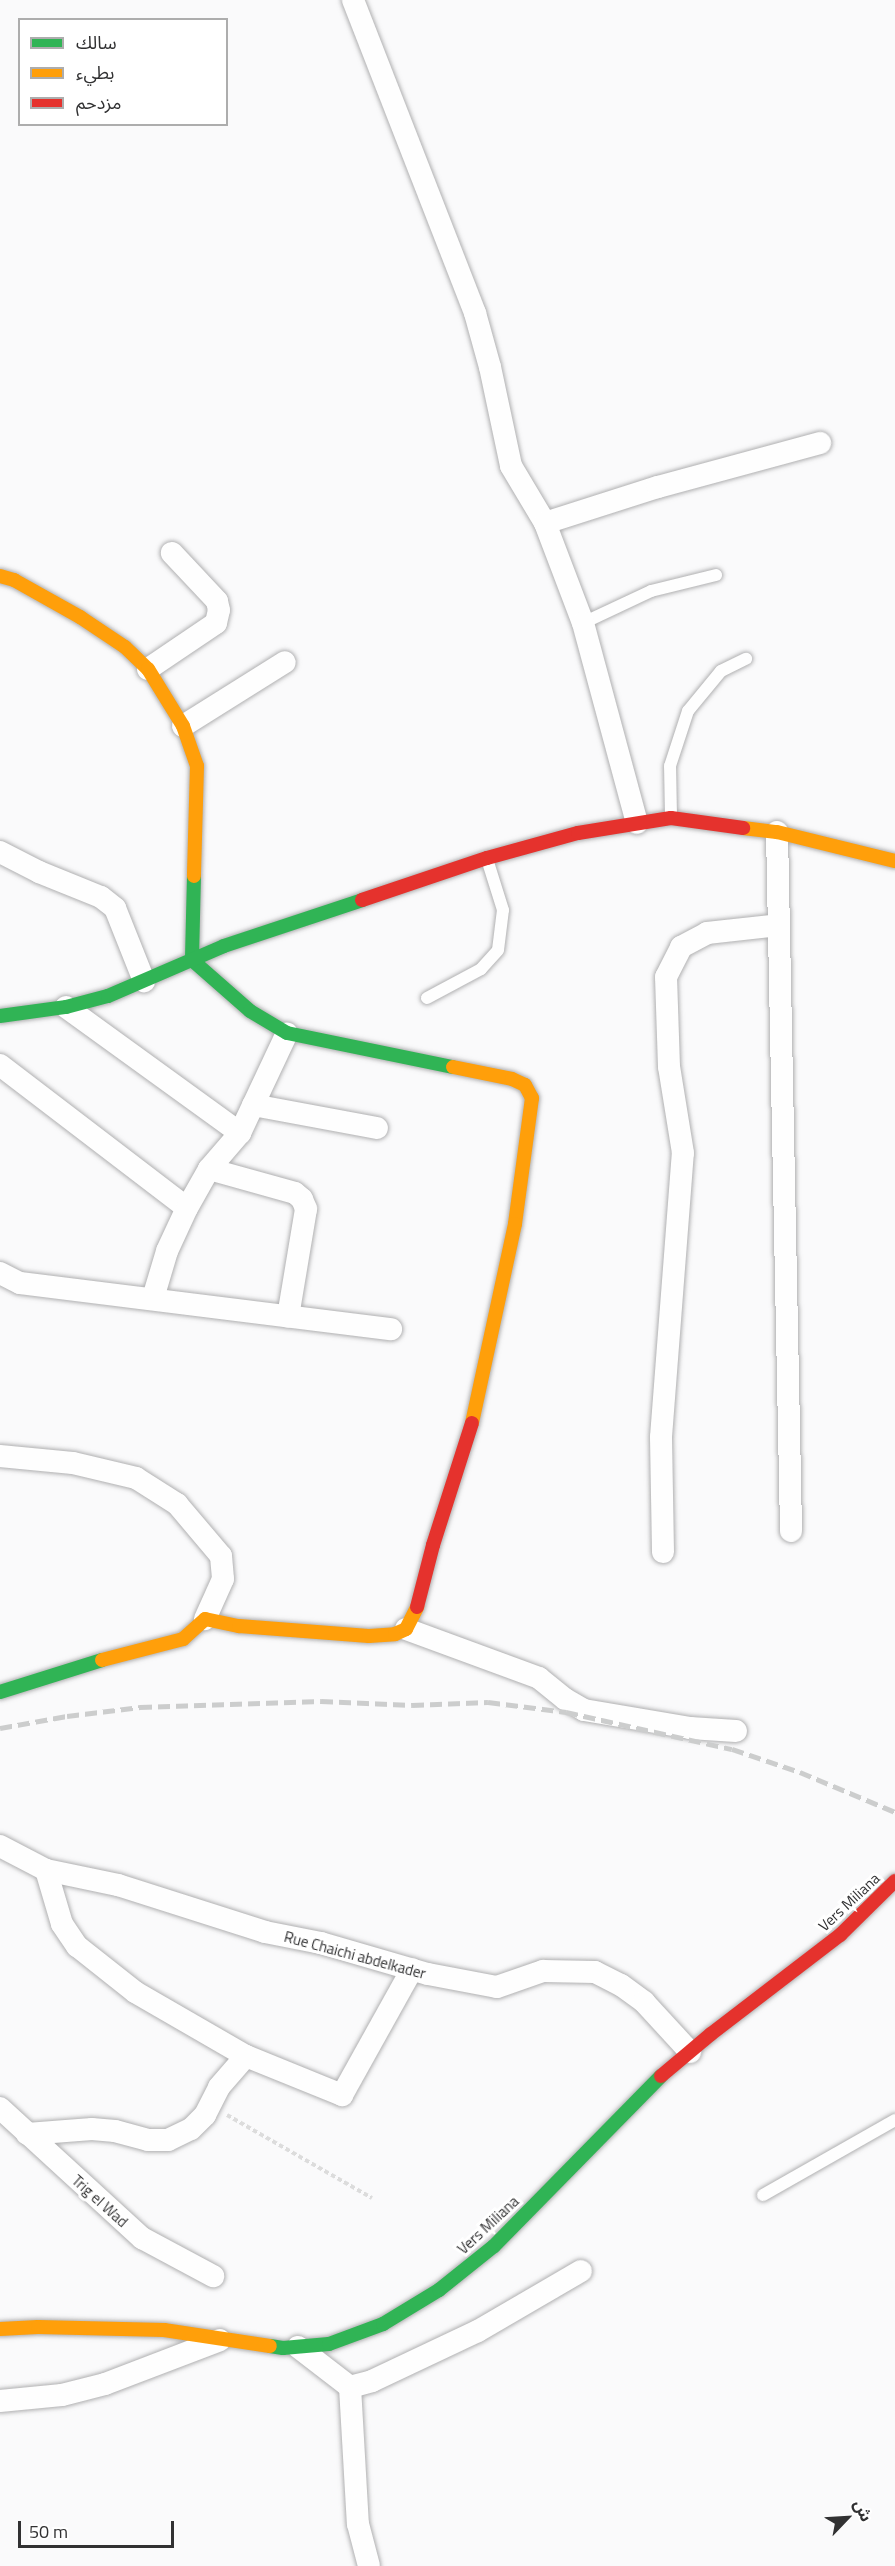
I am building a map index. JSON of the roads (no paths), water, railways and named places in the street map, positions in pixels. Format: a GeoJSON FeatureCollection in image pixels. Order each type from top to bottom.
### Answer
{"type":"FeatureCollection","features":[{"type":"Feature","properties":{"kind":"street"},"geometry":{"type":"LineString","coordinates":[[353,0],[475,313],[490,367],[511,466],[545,523],[583,623],[617,740],[637,823]]}},
{"type":"Feature","properties":{"kind":"street"},"geometry":{"type":"LineString","coordinates":[[545,523],[658,487],[820,443]]}},
{"type":"Feature","properties":{"kind":"street"},"geometry":{"type":"LineString","coordinates":[[148,669],[216,623],[219,610],[218,601],[172,553]]}},
{"type":"Feature","properties":{"kind":"street"},"geometry":{"type":"LineString","coordinates":[[0,576],[14,580],[80,617],[125,647],[148,669],[183,726],[197,766],[192,960]]}},
{"type":"Feature","properties":{"kind":"street"},"geometry":{"type":"LineString","coordinates":[[183,726],[285,662]]}},
{"type":"Feature","properties":{"kind":"street"},"geometry":{"type":"LineString","coordinates":[[0,1016],[66,1007],[108,996],[224,946],[487,858],[578,833],[671,818],[777,832],[895,861]]}},
{"type":"Feature","properties":{"kind":"street"},"geometry":{"type":"LineString","coordinates":[[777,832],[791,1531]]}},
{"type":"Feature","properties":{"kind":"street"},"geometry":{"type":"LineString","coordinates":[[0,852],[39,872],[101,897],[115,908],[144,981]]}},
{"type":"Feature","properties":{"kind":"street"},"geometry":{"type":"LineString","coordinates":[[663,1552],[662,1437],[683,1153],[669,1067],[666,977],[681,947],[707,933],[779,925]]}},
{"type":"Feature","properties":{"kind":"street"},"geometry":{"type":"LineString","coordinates":[[192,960],[250,1011],[287,1033],[513,1079],[525,1085],[532,1098],[515,1224],[470,1434],[433,1545],[416,1613],[406,1629],[395,1634],[369,1636],[239,1626],[205,1619]]}},
{"type":"Feature","properties":{"kind":"street"},"geometry":{"type":"LineString","coordinates":[[66,1007],[240,1133]]}},
{"type":"Feature","properties":{"kind":"street"},"geometry":{"type":"LineString","coordinates":[[153,1298],[167,1251],[187,1208],[209,1169],[240,1133],[287,1033]]}},
{"type":"Feature","properties":{"kind":"street"},"geometry":{"type":"LineString","coordinates":[[0,1065],[187,1208]]}},
{"type":"Feature","properties":{"kind":"street"},"geometry":{"type":"LineString","coordinates":[[253,1105],[377,1128]]}},
{"type":"Feature","properties":{"kind":"street"},"geometry":{"type":"LineString","coordinates":[[209,1169],[295,1193],[302,1198],[306,1209],[288,1316]]}},
{"type":"Feature","properties":{"kind":"street"},"geometry":{"type":"LineString","coordinates":[[0,1273],[20,1283],[391,1329]]}},
{"type":"Feature","properties":{"kind":"street"},"geometry":{"type":"LineString","coordinates":[[0,1456],[73,1463],[136,1478],[177,1504],[221,1556],[223,1579],[205,1619],[183,1639],[129,1652],[0,1692]]}},
{"type":"Feature","properties":{"kind":"street"},"geometry":{"type":"LineString","coordinates":[[406,1629],[539,1678],[565,1699],[584,1710],[690,1728],[736,1731]]}},
{"type":"Feature","properties":{"kind":"street","name":"Rue Chaichi abdelkader"},"geometry":{"type":"LineString","coordinates":[[0,1846],[46,1870],[118,1885],[265,1932],[321,1943],[412,1969],[497,1987],[543,1971],[595,1972],[621,1984],[644,2002],[690,2052]]}},
{"type":"Feature","properties":{"kind":"street"},"geometry":{"type":"LineString","coordinates":[[46,1870],[62,1924],[77,1946],[135,1992],[246,2056],[342,2095],[412,1969]]}},
{"type":"Feature","properties":{"kind":"street","name":"Vers Miliana"},"geometry":{"type":"LineString","coordinates":[[0,2329],[38,2327],[164,2330],[283,2348],[329,2344],[383,2324],[439,2290],[494,2246],[647,2090],[690,2052],[891,1894]]}},
{"type":"Feature","properties":{"kind":"street"},"geometry":{"type":"LineString","coordinates":[[27,2134],[92,2129],[115,2131],[148,2140],[168,2140],[191,2129],[219,2087],[246,2056]]}},
{"type":"Feature","properties":{"kind":"street","name":"Trig el Wad"},"geometry":{"type":"LineString","coordinates":[[0,2108],[142,2238],[213,2276]]}},
{"type":"Feature","properties":{"kind":"street"},"geometry":{"type":"LineString","coordinates":[[298,2347],[350,2386],[372,2381],[478,2331],[581,2271]]}},
{"type":"Feature","properties":{"kind":"street"},"geometry":{"type":"LineString","coordinates":[[0,2401],[62,2395],[105,2384],[221,2339]]}},
{"type":"Feature","properties":{"kind":"street"},"geometry":{"type":"LineString","coordinates":[[350,2386],[358,2524],[369,2566]]}},
{"type":"Feature","properties":{"kind":"lane"},"geometry":{"type":"LineString","coordinates":[[583,623],[651,591],[716,574]]}},
{"type":"Feature","properties":{"kind":"lane"},"geometry":{"type":"LineString","coordinates":[[671,818],[670,766],[688,711],[721,671],[746,659]]}},
{"type":"Feature","properties":{"kind":"lane"},"geometry":{"type":"LineString","coordinates":[[427,998],[481,969],[498,950],[503,910],[487,858]]}},
{"type":"Feature","properties":{"kind":"lane"},"geometry":{"type":"LineString","coordinates":[[763,2196],[895,2121]]}},
{"type":"Feature","properties":{"kind":"railway"},"geometry":{"type":"LineString","coordinates":[[0,1728],[67,1716],[140,1707],[321,1701],[412,1705],[488,1702],[566,1712],[732,1749],[800,1772],[895,1812]]}}]}
